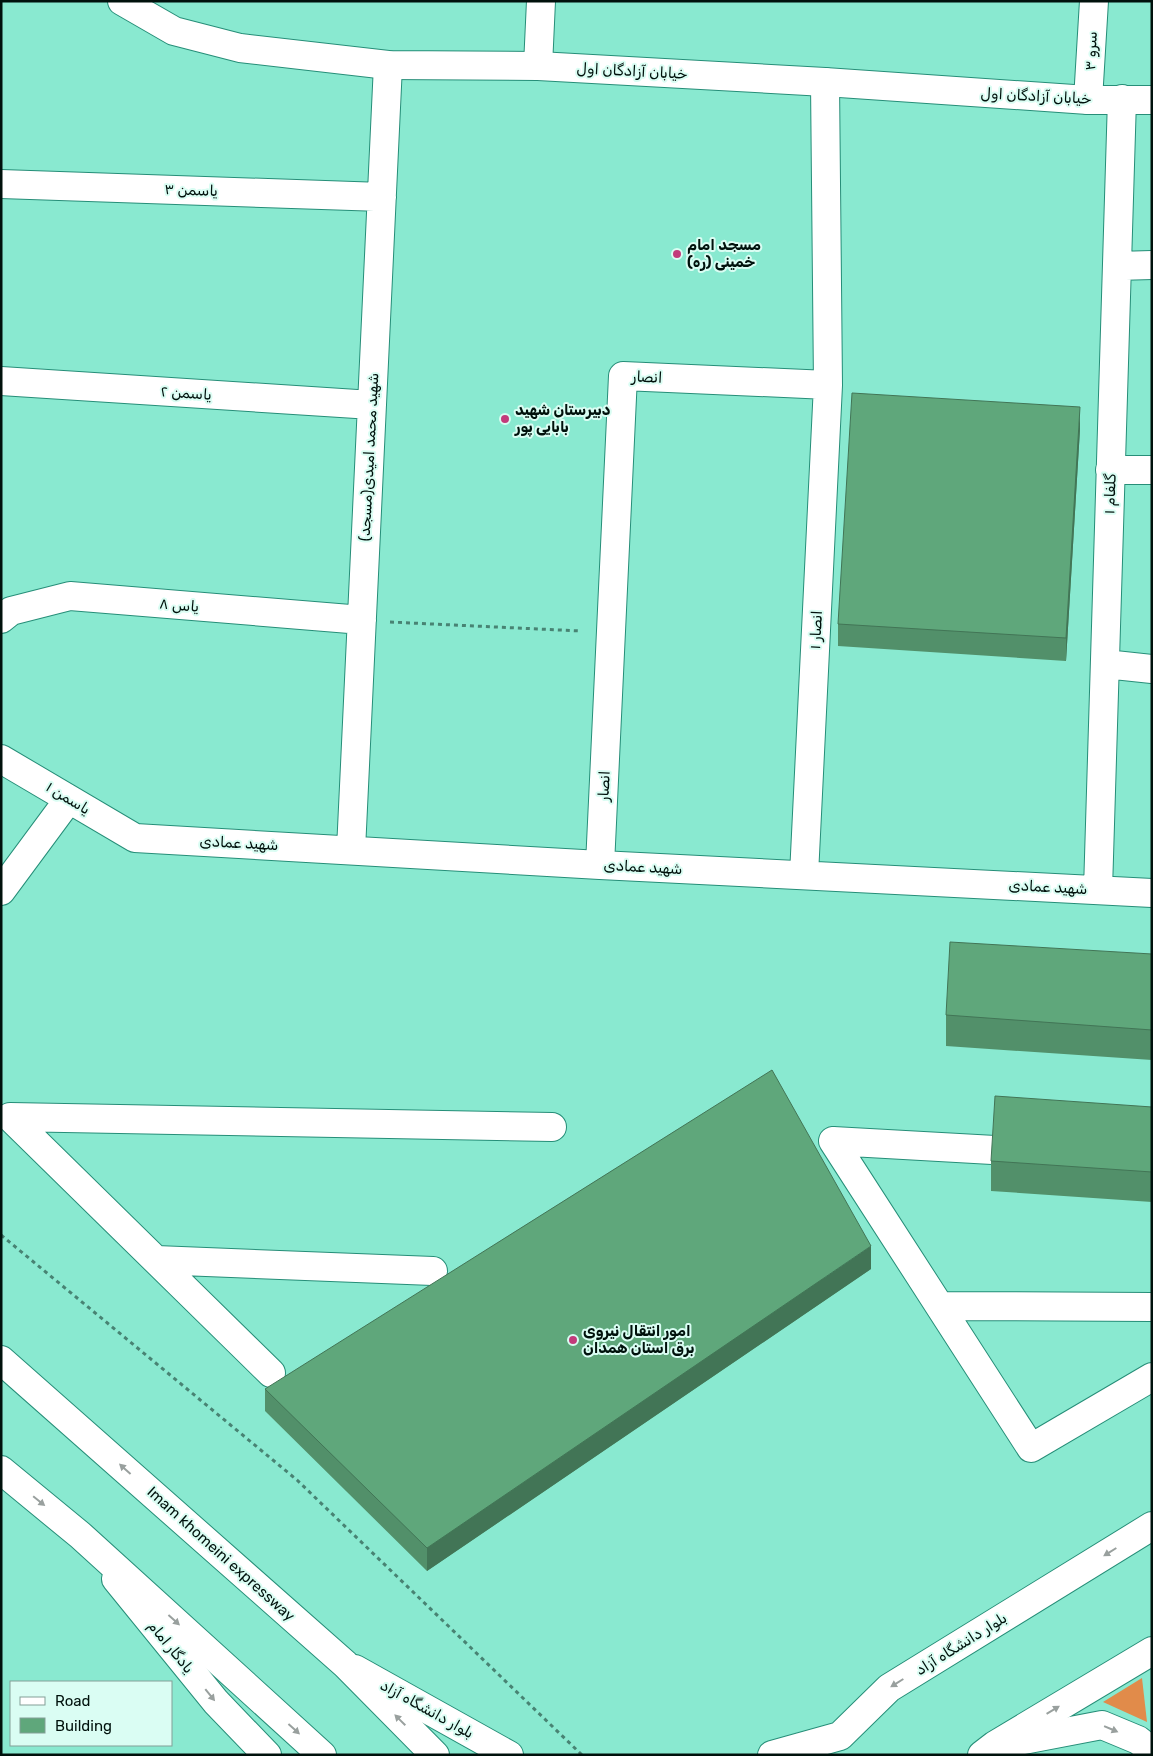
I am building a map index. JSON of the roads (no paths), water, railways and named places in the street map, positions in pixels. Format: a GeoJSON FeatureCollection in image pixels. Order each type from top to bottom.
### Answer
{"type":"FeatureCollection","features":[{"type":"Feature","properties":{"kind":"main road","name":"خیابان آزادگان اول"},"geometry":{"type":"LineString","coordinates":[[122,1],[174,31],[240,48],[388,65],[538,66],[825,82],[1088,100],[1152,100]]}},
{"type":"Feature","properties":{"kind":"main road"},"geometry":{"type":"LineString","coordinates":[[538,66],[541,1]]}},
{"type":"Feature","properties":{"kind":"main road","name":"سرو ۳"},"geometry":{"type":"LineString","coordinates":[[1088,100],[1094,1]]}},
{"type":"Feature","properties":{"kind":"main road","name":"(مسجد)شهید محمد امیدی"},"geometry":{"type":"LineString","coordinates":[[351,850],[388,65]]}},
{"type":"Feature","properties":{"kind":"main road"},"geometry":{"type":"LineString","coordinates":[[825,82],[828,385]]}},
{"type":"Feature","properties":{"kind":"main road","name":"گلفام ۱"},"geometry":{"type":"LineString","coordinates":[[1098,890],[1122,99]]}},
{"type":"Feature","properties":{"kind":"main road","name":"یاسمن ۳"},"geometry":{"type":"LineString","coordinates":[[1,184],[382,196]]}},
{"type":"Feature","properties":{"kind":"main road"},"geometry":{"type":"LineString","coordinates":[[1117,266],[1152,266]]}},
{"type":"Feature","properties":{"kind":"main road","name":"انصار"},"geometry":{"type":"LineString","coordinates":[[600,865],[623,376],[828,385]]}},
{"type":"Feature","properties":{"kind":"main road","name":"یاسمن ۲"},"geometry":{"type":"LineString","coordinates":[[1,381],[372,404]]}},
{"type":"Feature","properties":{"kind":"main road","name":"انصار ۱"},"geometry":{"type":"LineString","coordinates":[[804,875],[828,385]]}},
{"type":"Feature","properties":{"kind":"main road"},"geometry":{"type":"LineString","coordinates":[[1110,470],[1152,470]]}},
{"type":"Feature","properties":{"kind":"main road","name":"یاس ۸"},"geometry":{"type":"LineString","coordinates":[[1,619],[11,611],[70,596],[362,620]]}},
{"type":"Feature","properties":{"kind":"main road"},"geometry":{"type":"LineString","coordinates":[[1105,664],[1152,669]]}},
{"type":"Feature","properties":{"kind":"main road","name":"یاسمن ۱"},"geometry":{"type":"LineString","coordinates":[[1,759],[135,838]]}},
{"type":"Feature","properties":{"kind":"main road"},"geometry":{"type":"LineString","coordinates":[[1,891],[69,799]]}},
{"type":"Feature","properties":{"kind":"main road","name":"شهید عمادی"},"geometry":{"type":"LineString","coordinates":[[135,838],[600,865],[1152,893]]}},
{"type":"Feature","properties":{"kind":"main road"},"geometry":{"type":"LineString","coordinates":[[6,1122],[552,1126]]}},
{"type":"Feature","properties":{"kind":"main road"},"geometry":{"type":"LineString","coordinates":[[6,1122],[156,1260],[271,1372]]}},
{"type":"Feature","properties":{"kind":"main road"},"geometry":{"type":"LineString","coordinates":[[1054,1153],[833,1141],[1031,1448],[1152,1377]]}},
{"type":"Feature","properties":{"kind":"main road"},"geometry":{"type":"LineString","coordinates":[[156,1260],[433,1271]]}},
{"type":"Feature","properties":{"kind":"main road"},"geometry":{"type":"LineString","coordinates":[[940,1306],[1152,1307]]}},
{"type":"Feature","properties":{"kind":"main road","name":"Imam khomeini expressway"},"geometry":{"type":"LineString","coordinates":[[1,1360],[345,1664],[435,1755]]}},
{"type":"Feature","properties":{"kind":"main road"},"geometry":{"type":"LineString","coordinates":[[1,1470],[80,1535],[322,1755]]}},
{"type":"Feature","properties":{"kind":"main road","name":"بلوار دانشگاه آزاد"},"geometry":{"type":"LineString","coordinates":[[772,1755],[840,1736],[889,1688],[1152,1526]]}},
{"type":"Feature","properties":{"kind":"main road","name":"یادگار امام"},"geometry":{"type":"LineString","coordinates":[[80,1535],[216,1702],[267,1755]]}},
{"type":"Feature","properties":{"kind":"main road"},"geometry":{"type":"LineString","coordinates":[[989,1750],[1152,1651]]}},
{"type":"Feature","properties":{"kind":"main road","name":"بلوار دانشگاه آزاد"},"geometry":{"type":"LineString","coordinates":[[345,1664],[509,1755]]}},
{"type":"Feature","properties":{"kind":"main road"},"geometry":{"type":"LineString","coordinates":[[989,1750],[1102,1725],[1138,1740],[1152,1751]]}},
{"type":"Feature","properties":{"kind":"main road"},"geometry":{"type":"LineString","coordinates":[[819,1755],[840,1736]]}},
{"type":"Feature","properties":{"kind":"place","name":"مسجد امام خمینی (ره)"},"geometry":{"type":"Point","coordinates":[677,254]}},
{"type":"Feature","properties":{"kind":"place","name":"دبیرستان شهید بابایی پور"},"geometry":{"type":"Point","coordinates":[505,419]}},
{"type":"Feature","properties":{"kind":"place","name":"امور انتقال نیروی برق استان همدان"},"geometry":{"type":"Point","coordinates":[573,1340]}}]}
